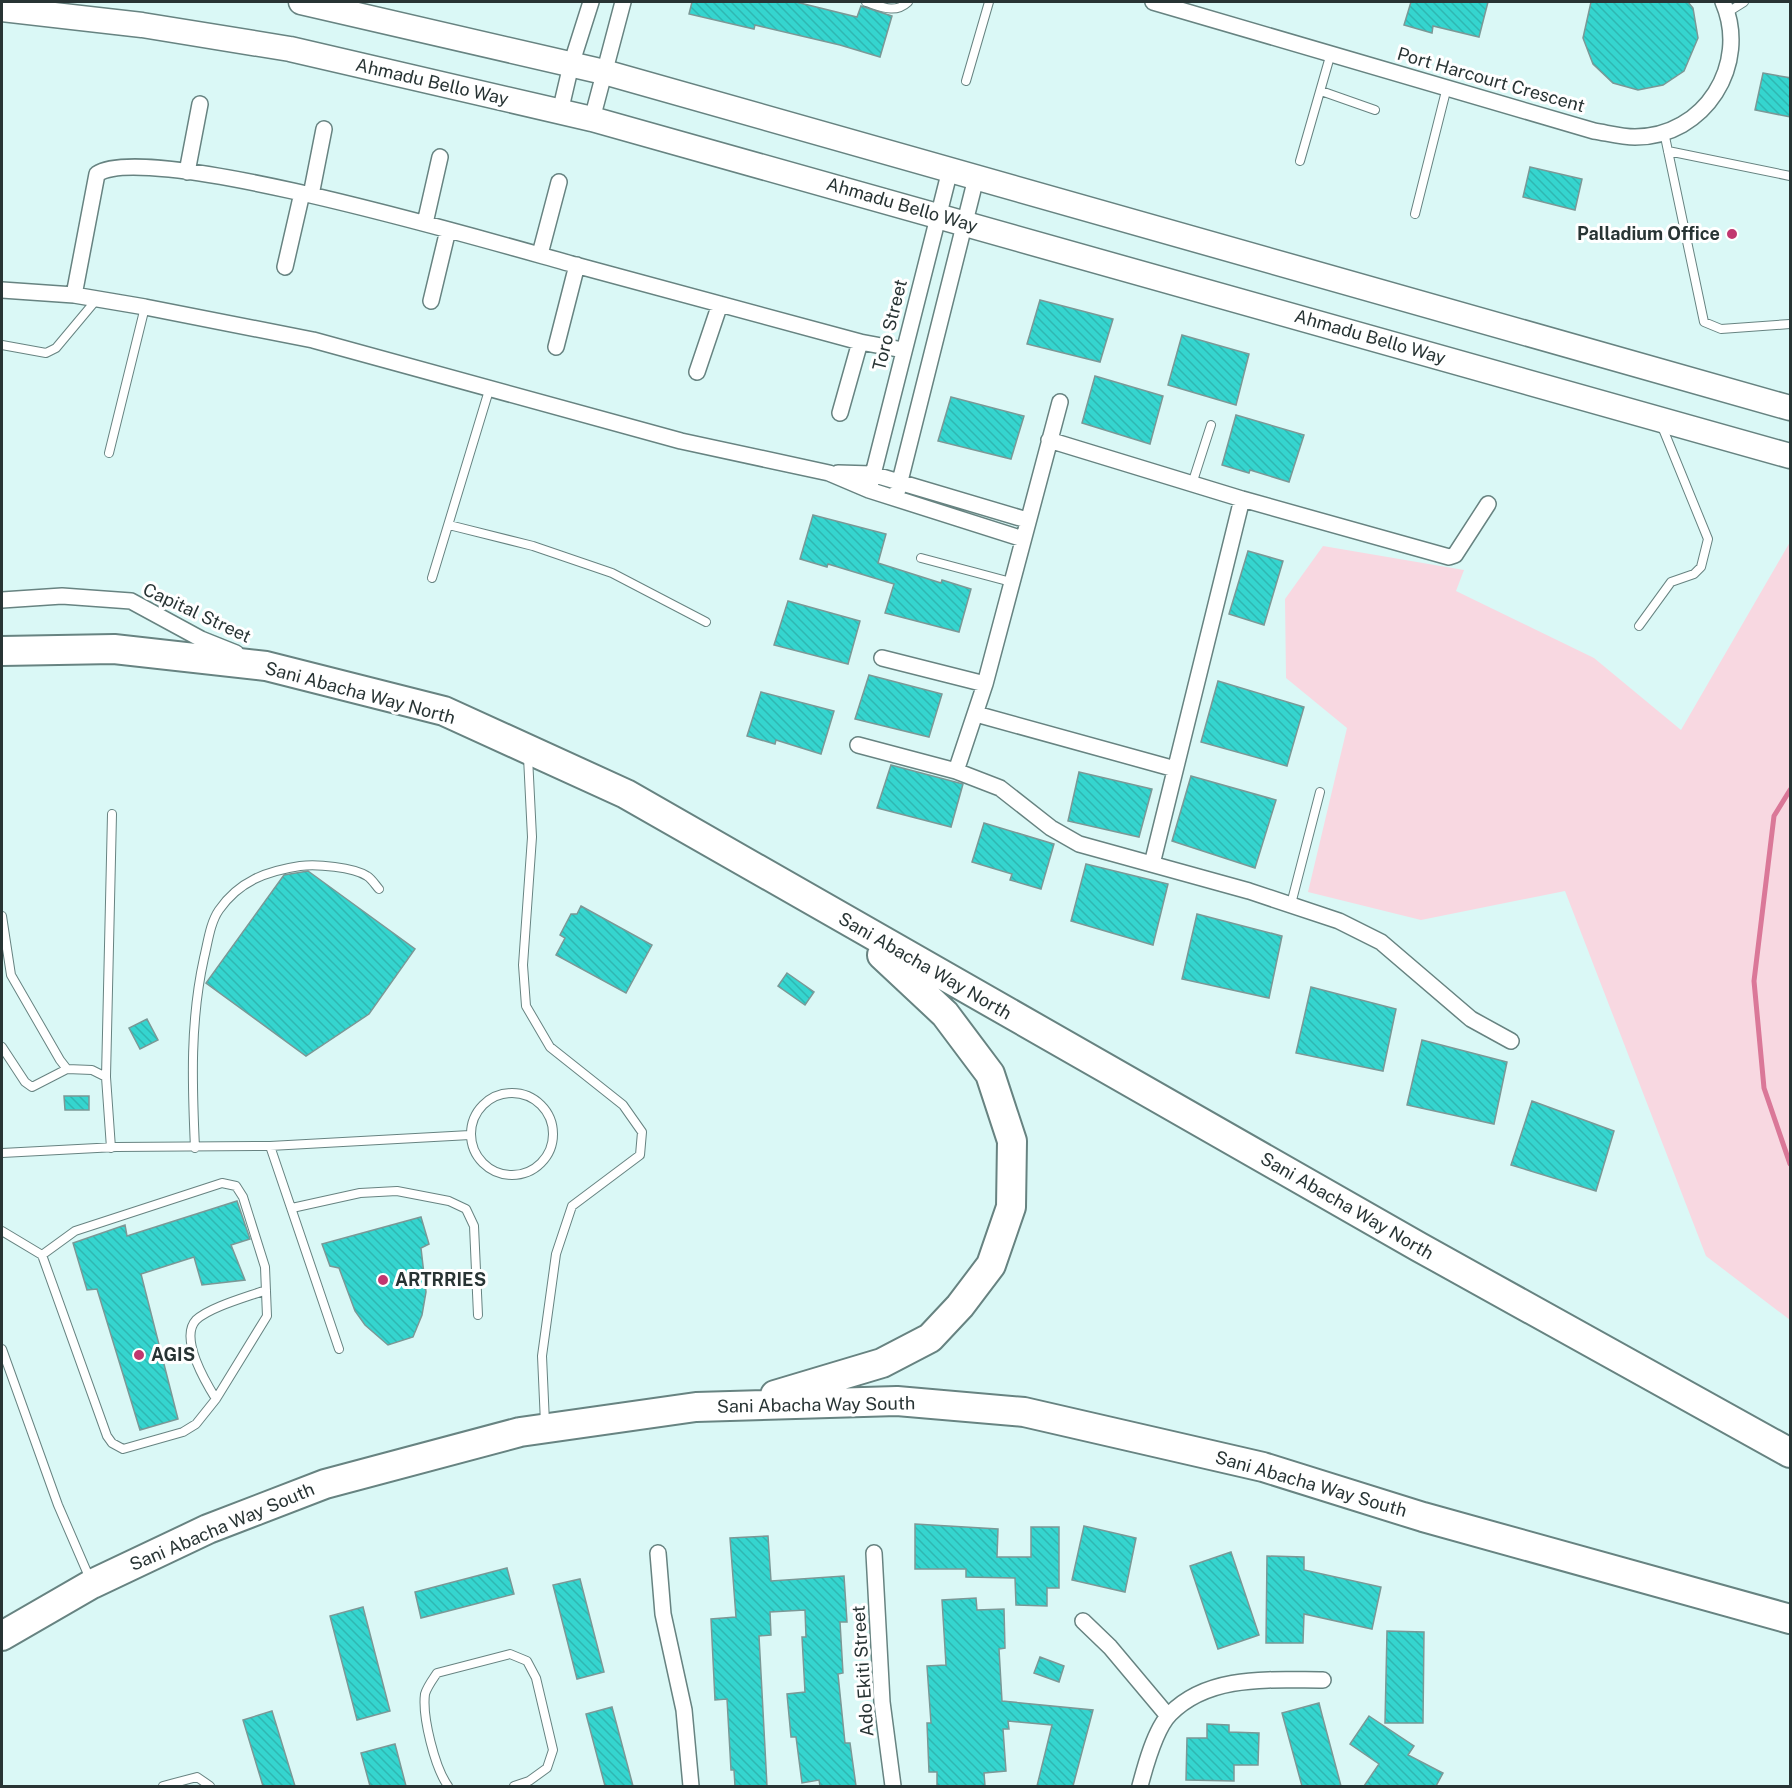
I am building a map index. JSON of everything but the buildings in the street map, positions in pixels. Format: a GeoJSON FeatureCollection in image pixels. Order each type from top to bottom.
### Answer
{"type":"FeatureCollection","features":[{"type":"Feature","properties":{"kind":"highway","name":"Sani Abacha Way North"},"geometry":{"type":"LineString","coordinates":[[2,651],[114,649],[266,666],[444,711],[626,794],[783,886],[1419,1247],[1791,1453]]}},
{"type":"Feature","properties":{"kind":"highway"},"geometry":{"type":"LineString","coordinates":[[745,1405],[882,1363],[930,1338],[960,1306],[991,1265],[1011,1208],[1012,1141],[990,1074],[945,1014],[891,961],[783,886]]}},
{"type":"Feature","properties":{"kind":"highway","name":"Sani Abacha Way South"},"geometry":{"type":"LineString","coordinates":[[2,1636],[92,1584],[208,1529],[325,1484],[546,1427],[696,1407],[897,1401],[1024,1412],[1263,1467],[1423,1517],[1791,1619]]}},
{"type":"Feature","properties":{"kind":"main road"},"geometry":{"type":"LineString","coordinates":[[301,2],[604,72],[1791,408]]}},
{"type":"Feature","properties":{"kind":"main road","name":"Ahmadu Bello Way"},"geometry":{"type":"LineString","coordinates":[[2,9],[142,25],[290,49],[592,119],[938,214],[1791,456]]}},
{"type":"Feature","properties":{"kind":"street"},"geometry":{"type":"LineString","coordinates":[[560,112],[571,65],[591,2]]}},
{"type":"Feature","properties":{"kind":"street"},"geometry":{"type":"LineString","coordinates":[[592,119],[623,2]]}},
{"type":"Feature","properties":{"kind":"street","name":"Port Harcourt Crescent"},"geometry":{"type":"LineString","coordinates":[[1153,2],[1594,130],[1635,137],[1664,132],[1691,118],[1710,103],[1723,82],[1733,49],[1725,7]]}},
{"type":"Feature","properties":{"kind":"street"},"geometry":{"type":"LineString","coordinates":[[187,172],[200,104]]}},
{"type":"Feature","properties":{"kind":"street"},"geometry":{"type":"LineString","coordinates":[[285,267],[324,129]]}},
{"type":"Feature","properties":{"kind":"street"},"geometry":{"type":"LineString","coordinates":[[425,223],[440,158]]}},
{"type":"Feature","properties":{"kind":"street"},"geometry":{"type":"LineString","coordinates":[[74,296],[97,174],[111,169],[161,167],[306,194],[425,223],[860,342],[903,350]]}},
{"type":"Feature","properties":{"kind":"street","name":"Toro Street"},"geometry":{"type":"LineString","coordinates":[[869,490],[903,350],[951,170]]}},
{"type":"Feature","properties":{"kind":"street"},"geometry":{"type":"LineString","coordinates":[[898,489],[976,178]]}},
{"type":"Feature","properties":{"kind":"street"},"geometry":{"type":"LineString","coordinates":[[540,254],[559,182]]}},
{"type":"Feature","properties":{"kind":"street"},"geometry":{"type":"LineString","coordinates":[[432,301],[448,230]]}},
{"type":"Feature","properties":{"kind":"street"},"geometry":{"type":"LineString","coordinates":[[556,347],[577,266]]}},
{"type":"Feature","properties":{"kind":"street"},"geometry":{"type":"LineString","coordinates":[[2,290],[97,299],[313,340],[681,441],[829,473],[869,490],[898,489],[1027,520]]}},
{"type":"Feature","properties":{"kind":"street"},"geometry":{"type":"LineString","coordinates":[[697,372],[720,304]]}},
{"type":"Feature","properties":{"kind":"street"},"geometry":{"type":"LineString","coordinates":[[840,413],[860,342]]}},
{"type":"Feature","properties":{"kind":"street"},"geometry":{"type":"LineString","coordinates":[[956,771],[985,684],[1060,402]]}},
{"type":"Feature","properties":{"kind":"street"},"geometry":{"type":"LineString","coordinates":[[1049,440],[1242,499],[1449,557],[1455,555],[1488,504]]}},
{"type":"Feature","properties":{"kind":"street"},"geometry":{"type":"LineString","coordinates":[[829,473],[872,474],[898,489],[1023,539]]}},
{"type":"Feature","properties":{"kind":"street"},"geometry":{"type":"LineString","coordinates":[[1152,864],[1242,499]]}},
{"type":"Feature","properties":{"kind":"street","name":"Capital Street"},"geometry":{"type":"LineString","coordinates":[[2,600],[62,596],[131,602],[201,639],[266,666]]}},
{"type":"Feature","properties":{"kind":"street"},"geometry":{"type":"LineString","coordinates":[[882,658],[985,684]]}},
{"type":"Feature","properties":{"kind":"street"},"geometry":{"type":"LineString","coordinates":[[976,714],[1175,769]]}},
{"type":"Feature","properties":{"kind":"street"},"geometry":{"type":"LineString","coordinates":[[858,745],[956,771],[1000,788],[1051,828],[1079,844],[1291,904],[1339,921],[1381,942],[1471,1019],[1511,1041]]}},
{"type":"Feature","properties":{"kind":"street"},"geometry":{"type":"LineString","coordinates":[[658,1553],[663,1614],[684,1710],[691,1786]]}},
{"type":"Feature","properties":{"kind":"street","name":"Ado Ekiti Street"},"geometry":{"type":"LineString","coordinates":[[874,1553],[882,1702],[892,1786]]}},
{"type":"Feature","properties":{"kind":"street"},"geometry":{"type":"LineString","coordinates":[[1083,1621],[1110,1647],[1168,1716]]}},
{"type":"Feature","properties":{"kind":"street"},"geometry":{"type":"LineString","coordinates":[[1140,1786],[1147,1760],[1168,1716],[1191,1697],[1218,1686],[1260,1680],[1323,1680]]}},
{"type":"Feature","properties":{"kind":"lane"},"geometry":{"type":"LineString","coordinates":[[866,2],[891,10],[901,9],[908,2]]}},
{"type":"Feature","properties":{"kind":"lane"},"geometry":{"type":"LineString","coordinates":[[966,81],[989,2]]}},
{"type":"Feature","properties":{"kind":"lane"},"geometry":{"type":"LineString","coordinates":[[1725,7],[1744,2]]}},
{"type":"Feature","properties":{"kind":"lane"},"geometry":{"type":"LineString","coordinates":[[1300,162],[1332,53]]}},
{"type":"Feature","properties":{"kind":"lane"},"geometry":{"type":"LineString","coordinates":[[1414,214],[1447,87]]}},
{"type":"Feature","properties":{"kind":"lane"},"geometry":{"type":"LineString","coordinates":[[1321,91],[1375,110]]}},
{"type":"Feature","properties":{"kind":"lane"},"geometry":{"type":"LineString","coordinates":[[1664,132],[1704,322],[1721,329],[1791,324]]}},
{"type":"Feature","properties":{"kind":"lane"},"geometry":{"type":"LineString","coordinates":[[1668,150],[1791,176]]}},
{"type":"Feature","properties":{"kind":"lane"},"geometry":{"type":"LineString","coordinates":[[2,345],[46,352],[56,348],[97,299]]}},
{"type":"Feature","properties":{"kind":"lane"},"geometry":{"type":"LineString","coordinates":[[109,453],[145,307]]}},
{"type":"Feature","properties":{"kind":"lane"},"geometry":{"type":"LineString","coordinates":[[432,578],[490,387]]}},
{"type":"Feature","properties":{"kind":"lane"},"geometry":{"type":"LineString","coordinates":[[1639,626],[1671,582],[1694,574],[1701,567],[1708,540],[1658,418]]}},
{"type":"Feature","properties":{"kind":"lane"},"geometry":{"type":"LineString","coordinates":[[1192,484],[1211,425]]}},
{"type":"Feature","properties":{"kind":"lane"},"geometry":{"type":"LineString","coordinates":[[449,525],[533,546],[612,573],[706,622]]}},
{"type":"Feature","properties":{"kind":"lane"},"geometry":{"type":"LineString","coordinates":[[921,558],[1011,582]]}},
{"type":"Feature","properties":{"kind":"lane"},"geometry":{"type":"LineString","coordinates":[[528,749],[532,837],[523,965],[526,1006],[550,1047],[623,1105],[642,1132],[640,1155],[572,1206],[556,1254],[542,1356],[546,1427]]}},
{"type":"Feature","properties":{"kind":"lane"},"geometry":{"type":"LineString","coordinates":[[1291,904],[1320,792]]}},
{"type":"Feature","properties":{"kind":"lane"},"geometry":{"type":"LineString","coordinates":[[111,1148],[106,1077],[112,814]]}},
{"type":"Feature","properties":{"kind":"lane"},"geometry":{"type":"LineString","coordinates":[[195,1148],[192,1044],[197,992],[210,931],[219,910],[240,888],[269,871],[310,865],[333,867],[367,876],[379,889]]}},
{"type":"Feature","properties":{"kind":"lane"},"geometry":{"type":"LineString","coordinates":[[2,915],[11,975],[67,1069]]}},
{"type":"Feature","properties":{"kind":"lane"},"geometry":{"type":"LineString","coordinates":[[2,1047],[25,1082],[32,1087],[67,1069],[92,1070],[106,1077]]}},
{"type":"Feature","properties":{"kind":"lane"},"geometry":{"type":"LineString","coordinates":[[503,1093],[518,1093],[531,1097],[542,1106],[550,1118],[553,1132],[551,1147],[545,1158],[536,1167],[512,1175],[488,1168],[479,1159],[470,1135],[472,1121],[479,1108],[490,1098],[503,1093]]}},
{"type":"Feature","properties":{"kind":"lane"},"geometry":{"type":"LineString","coordinates":[[2,1153],[111,1148],[270,1146],[470,1135]]}},
{"type":"Feature","properties":{"kind":"lane"},"geometry":{"type":"LineString","coordinates":[[270,1146],[339,1349]]}},
{"type":"Feature","properties":{"kind":"lane"},"geometry":{"type":"LineString","coordinates":[[2,1230],[42,1255],[112,1443],[123,1449],[183,1432],[196,1424],[216,1399],[267,1316],[265,1267],[243,1197],[236,1186],[229,1183],[222,1183],[75,1231],[42,1255]]}},
{"type":"Feature","properties":{"kind":"lane"},"geometry":{"type":"LineString","coordinates":[[292,1208],[360,1193],[397,1191],[449,1200],[466,1209],[474,1226],[478,1315]]}},
{"type":"Feature","properties":{"kind":"lane"},"geometry":{"type":"LineString","coordinates":[[216,1399],[200,1374],[193,1348],[194,1322],[206,1314],[266,1290]]}},
{"type":"Feature","properties":{"kind":"lane"},"geometry":{"type":"LineString","coordinates":[[2,1349],[58,1505],[92,1584]]}},
{"type":"Feature","properties":{"kind":"lane"},"geometry":{"type":"LineString","coordinates":[[448,1786],[440,1775],[425,1709],[426,1691],[437,1673],[510,1654],[527,1661],[536,1678],[553,1750],[547,1768],[529,1781],[514,1786]]}},
{"type":"Feature","properties":{"kind":"lane"},"geometry":{"type":"LineString","coordinates":[[163,1786],[197,1777],[210,1786]]}},
{"type":"Feature","properties":{"kind":"shaded area"},"geometry":{"type":"Polygon","coordinates":[[[1790,542],[1790,1320],[1706,1256],[1565,891],[1421,920],[1308,892],[1347,728],[1286,678],[1285,599],[1323,546],[1464,570],[1456,591],[1594,658],[1681,730],[1790,542]]]}},
{"type":"Feature","properties":{"kind":"waterway"},"geometry":{"type":"LineString","coordinates":[[1790,790],[1774,816],[1754,981],[1764,1088],[1790,1164]]}},
{"type":"Feature","properties":{"kind":"place","name":"Palladium Office"},"geometry":{"type":"Point","coordinates":[1732,234]}},
{"type":"Feature","properties":{"kind":"place","name":"ARTRRIES"},"geometry":{"type":"Point","coordinates":[383,1280]}},
{"type":"Feature","properties":{"kind":"place","name":"AGIS"},"geometry":{"type":"Point","coordinates":[139,1355]}}]}
